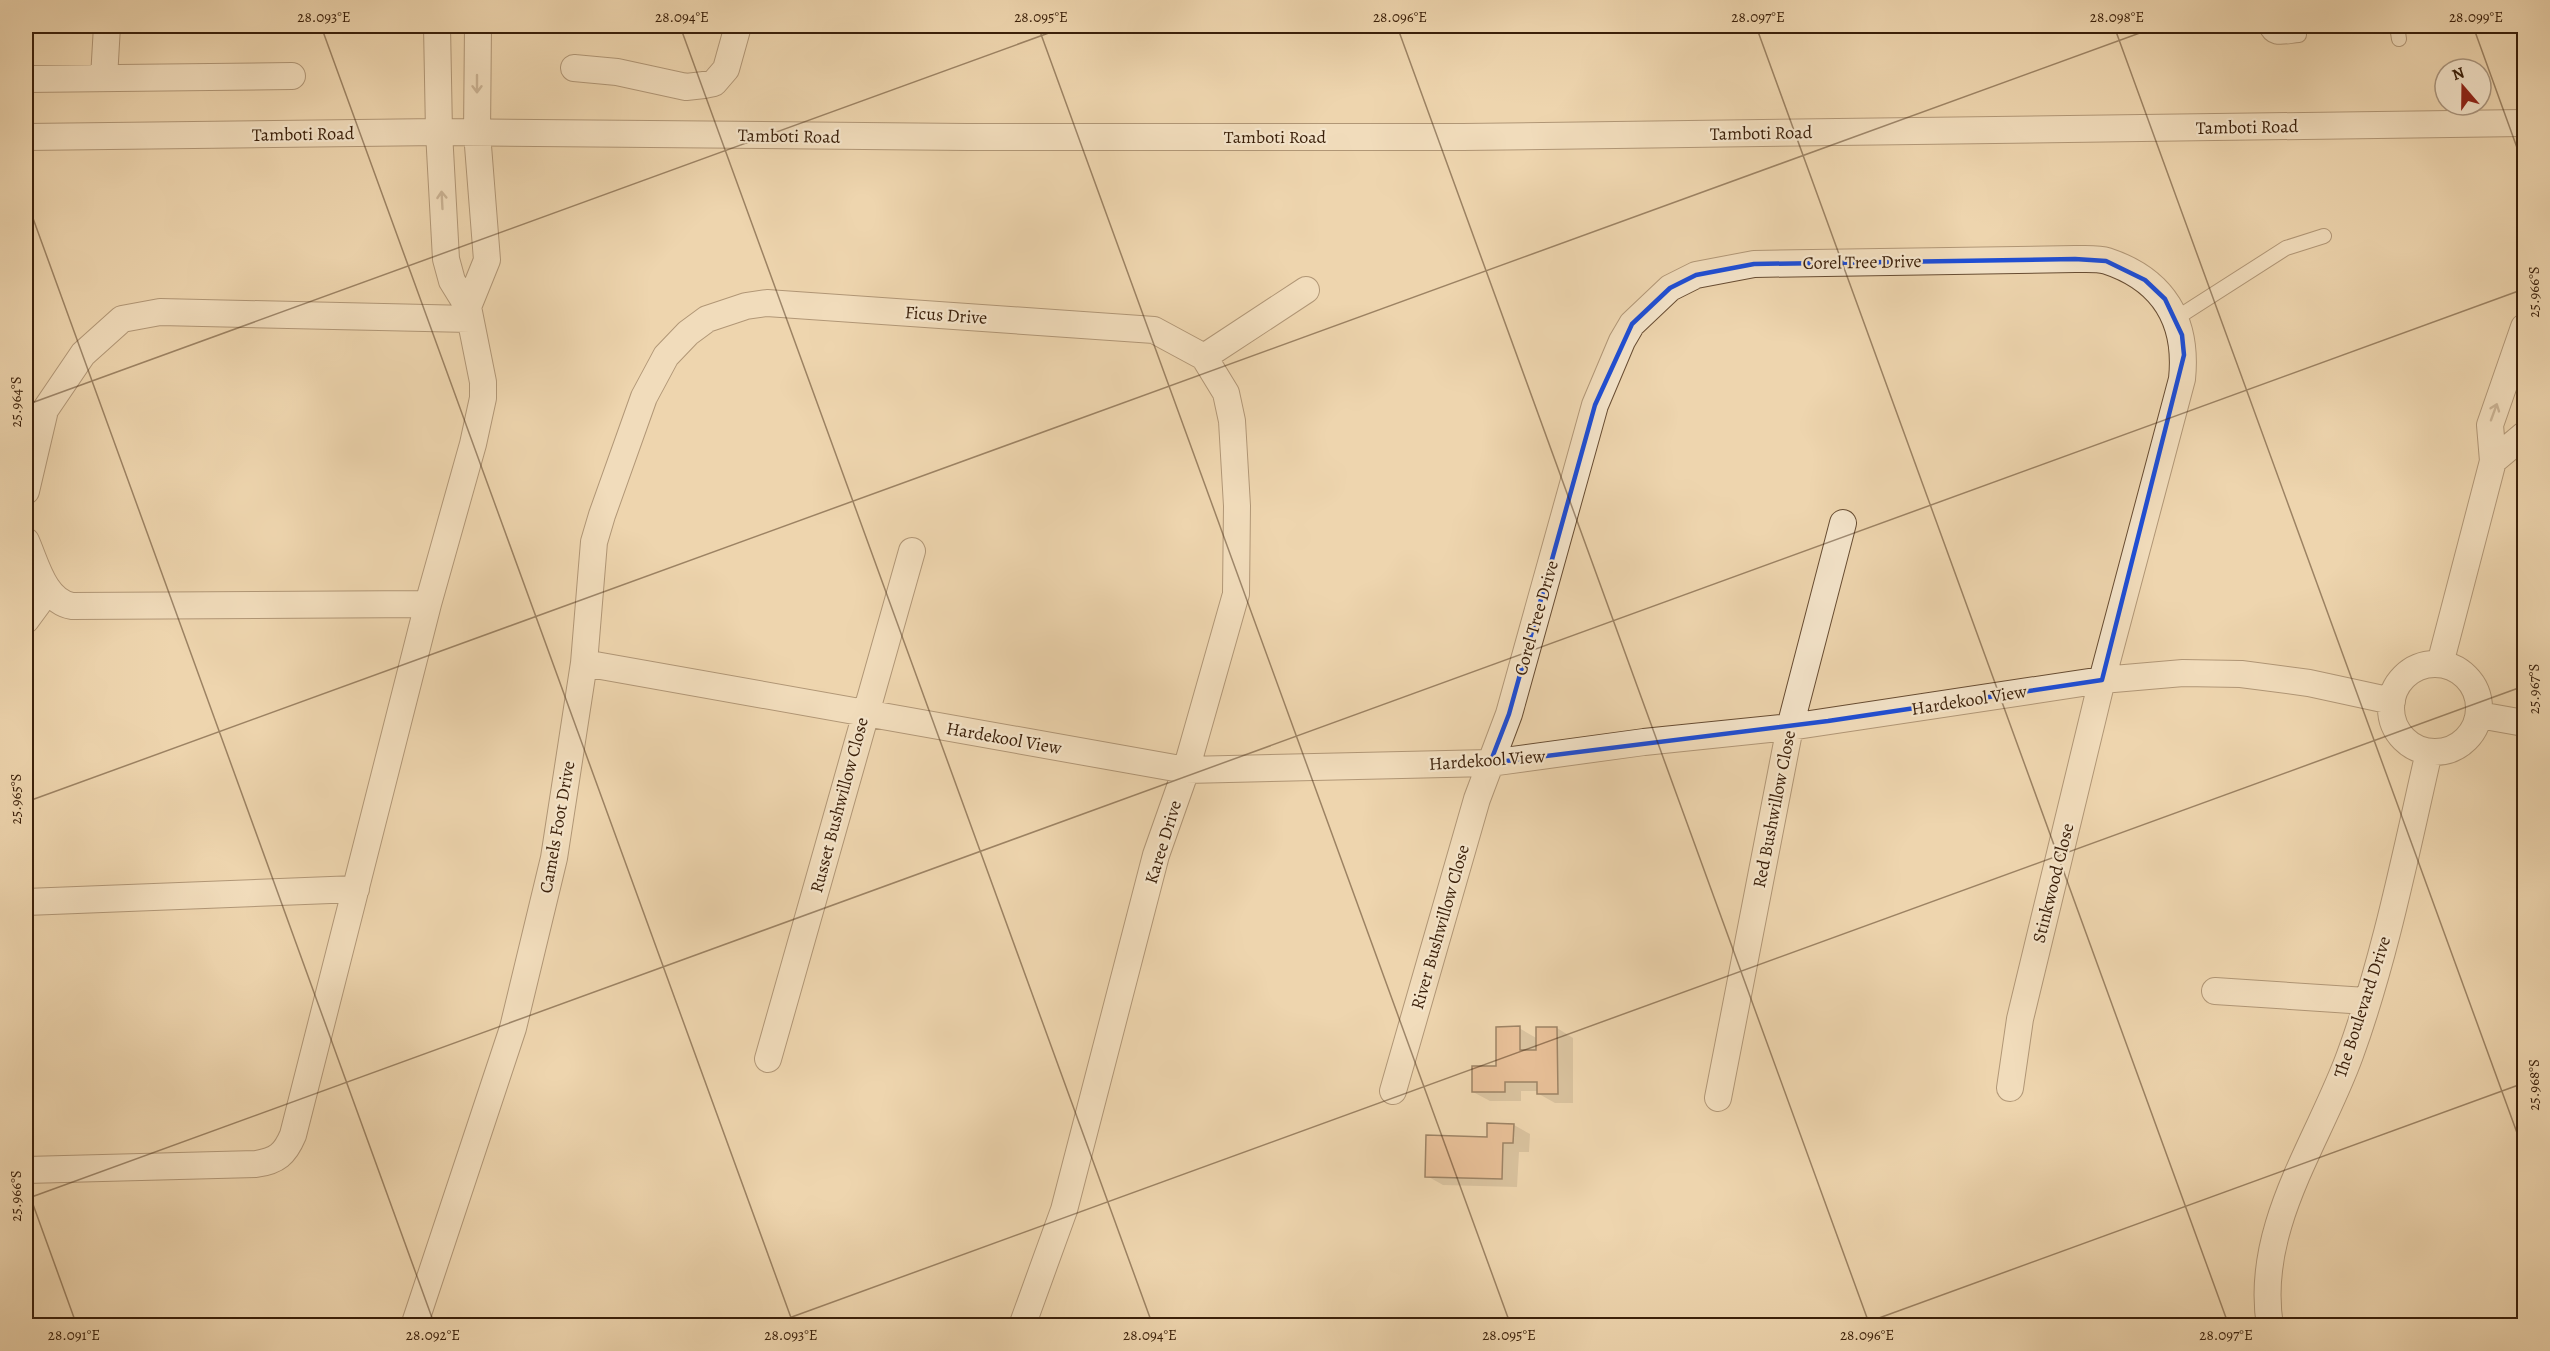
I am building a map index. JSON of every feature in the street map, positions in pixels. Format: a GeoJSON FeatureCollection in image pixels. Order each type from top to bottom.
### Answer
{"type":"FeatureCollection","features":[{"type":"Feature","properties":{"kind":"street"},"geometry":{"type":"LineString","coordinates":[[104,78],[107,26]]}},
{"type":"Feature","properties":{"kind":"street"},"geometry":{"type":"LineString","coordinates":[[26,1170],[271,1162],[286,1152],[299,1117],[428,604],[473,444],[483,398],[481,366],[469,313],[452,281],[446,259],[439,132],[437,26]]}},
{"type":"Feature","properties":{"kind":"street"},"geometry":{"type":"LineString","coordinates":[[469,313],[487,261],[477,133],[478,26]]}},
{"type":"Feature","properties":{"kind":"street"},"geometry":{"type":"LineString","coordinates":[[574,68],[617,72],[686,87],[704,86],[714,83],[726,69],[738,26]]}},
{"type":"Feature","properties":{"kind":"street"},"geometry":{"type":"LineString","coordinates":[[26,79],[292,76]]}},
{"type":"Feature","properties":{"kind":"street","name":"Tamboti Road"},"geometry":{"type":"LineString","coordinates":[[26,137],[439,132],[967,137],[1463,137],[2524,123]]}},
{"type":"Feature","properties":{"kind":"street","name":"Corel Tree Drive"},"geometry":{"type":"LineString","coordinates":[[1490,763],[1509,714],[1595,405],[1622,341],[1632,324],[1670,288],[1696,275],[1754,264],[2075,259],[2106,261],[2145,280],[2165,299],[2182,336],[2184,355],[2182,378],[2102,680]]}},
{"type":"Feature","properties":{"kind":"street"},"geometry":{"type":"LineString","coordinates":[[1204,357],[1306,290]]}},
{"type":"Feature","properties":{"kind":"street","name":"Ficus Drive"},"geometry":{"type":"LineString","coordinates":[[688,333],[707,320],[727,311],[767,303],[1154,330],[1204,357]]}},
{"type":"Feature","properties":{"kind":"street"},"geometry":{"type":"LineString","coordinates":[[26,491],[35,412],[83,354],[122,319],[160,312],[469,313]]}},
{"type":"Feature","properties":{"kind":"street"},"geometry":{"type":"LineString","coordinates":[[2440,664],[2493,461],[2490,425],[2524,327]]}},
{"type":"Feature","properties":{"kind":"street","name":"Camels Foot Drive"},"geometry":{"type":"LineString","coordinates":[[414,1326],[513,1028],[554,858],[584,663],[591,565],[602,515],[644,398],[666,356],[688,333]]}},
{"type":"Feature","properties":{"kind":"street","name":"Karee Drive"},"geometry":{"type":"LineString","coordinates":[[1023,1326],[1064,1210],[1156,855],[1186,770],[1232,614],[1238,575],[1238,506],[1232,421],[1226,393],[1204,357]]}},
{"type":"Feature","properties":{"kind":"street"},"geometry":{"type":"LineString","coordinates":[[2493,461],[2524,435]]}},
{"type":"Feature","properties":{"kind":"street","name":"Red Bushwillow Close"},"geometry":{"type":"LineString","coordinates":[[1718,1098],[1790,727],[1843,523]]}},
{"type":"Feature","properties":{"kind":"street"},"geometry":{"type":"LineString","coordinates":[[26,541],[48,591],[59,602],[80,607],[428,604]]}},
{"type":"Feature","properties":{"kind":"street","name":"Russet Bushwillow Close"},"geometry":{"type":"LineString","coordinates":[[768,1059],[864,712],[912,551]]}},
{"type":"Feature","properties":{"kind":"street"},"geometry":{"type":"LineString","coordinates":[[26,620],[48,591]]}},
{"type":"Feature","properties":{"kind":"street","name":"Hardekool View"},"geometry":{"type":"LineString","coordinates":[[584,663],[1186,770],[1490,763],[1644,742],[1790,727],[2102,680],[2183,673],[2241,674],[2309,683],[2392,701]]}},
{"type":"Feature","properties":{"kind":"street"},"geometry":{"type":"LineString","coordinates":[[2440,664],[2460,672],[2474,687],[2479,701],[2479,715],[2474,729],[2466,740],[2454,748],[2429,752],[2411,746],[2400,736],[2393,723],[2392,701],[2400,681],[2412,671],[2425,665],[2440,664]]}},
{"type":"Feature","properties":{"kind":"street","name":"Stinkwood Close"},"geometry":{"type":"LineString","coordinates":[[2010,1088],[2020,1019],[2102,680]]}},
{"type":"Feature","properties":{"kind":"street"},"geometry":{"type":"LineString","coordinates":[[2479,715],[2524,723]]}},
{"type":"Feature","properties":{"kind":"street","name":"The Boulevard Drive"},"geometry":{"type":"LineString","coordinates":[[2270,1326],[2267,1305],[2268,1280],[2283,1212],[2350,1056],[2394,904],[2429,752]]}},
{"type":"Feature","properties":{"kind":"street","name":"River Bushwillow Close"},"geometry":{"type":"LineString","coordinates":[[1393,1091],[1477,799],[1490,763]]}},
{"type":"Feature","properties":{"kind":"street"},"geometry":{"type":"LineString","coordinates":[[26,903],[356,889]]}},
{"type":"Feature","properties":{"kind":"street"},"geometry":{"type":"LineString","coordinates":[[2215,992],[2366,1001]]}},
{"type":"Feature","properties":{"kind":"lane"},"geometry":{"type":"LineString","coordinates":[[2266,26],[2270,34],[2275,37],[2299,35]]}},
{"type":"Feature","properties":{"kind":"lane"},"geometry":{"type":"LineString","coordinates":[[2175,319],[2286,248],[2324,236]]}},
{"type":"Feature","properties":{"kind":"highlighted area"},"geometry":{"type":"Polygon","coordinates":[[[2075,259],[2106,261],[2145,280],[2165,299],[2182,335],[2184,355],[2102,680],[1828,721],[1490,763],[1509,714],[1595,405],[1632,324],[1670,288],[1696,275],[1754,264],[2075,259]]]}},
{"type":"Feature","properties":{"kind":"building"},"geometry":{"type":"Polygon","coordinates":[[[1520,1026],[1520,1050],[1536,1050],[1536,1027],[1557,1027],[1558,1094],[1537,1094],[1537,1082],[1505,1082],[1505,1092],[1472,1092],[1472,1066],[1496,1066],[1496,1027],[1520,1026]]]}},
{"type":"Feature","properties":{"kind":"building"},"geometry":{"type":"Polygon","coordinates":[[[1487,1123],[1514,1124],[1513,1143],[1503,1143],[1502,1179],[1425,1177],[1426,1135],[1487,1137],[1487,1123]]]}}]}
